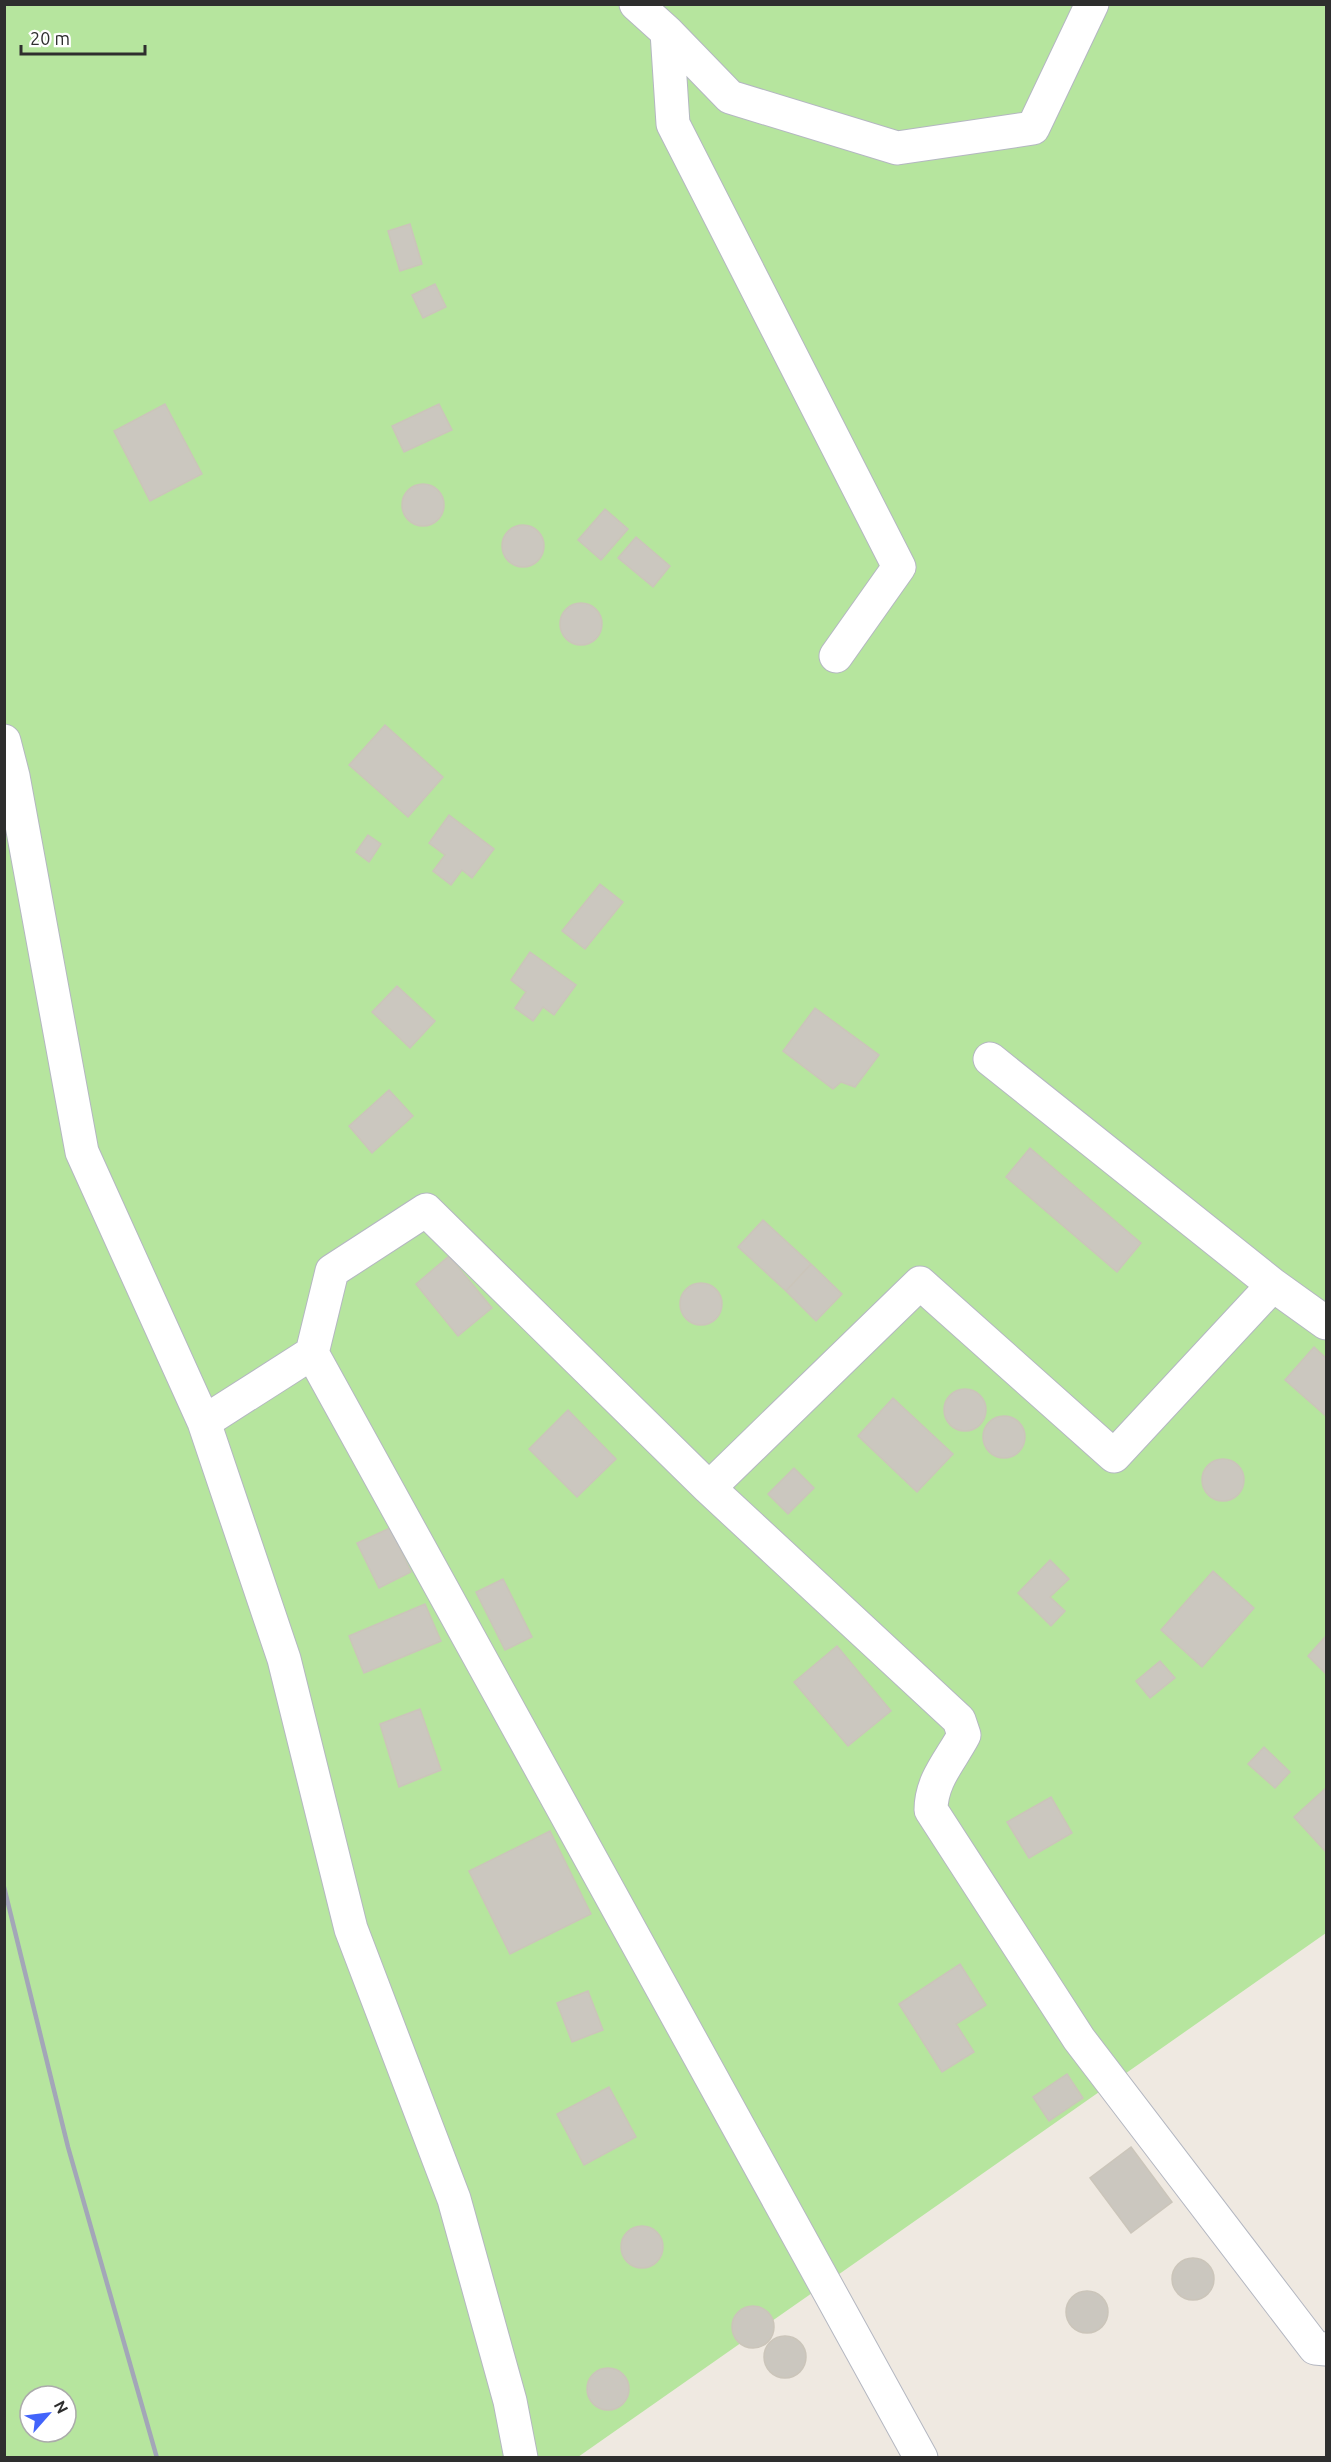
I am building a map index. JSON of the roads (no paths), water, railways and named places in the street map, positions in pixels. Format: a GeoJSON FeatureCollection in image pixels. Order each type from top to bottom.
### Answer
{"type":"FeatureCollection","features":[{"type":"Feature","properties":{"kind":"street"},"geometry":{"type":"LineString","coordinates":[[636,4],[667,32],[730,97],[897,148],[1033,128],[1092,4]]}},
{"type":"Feature","properties":{"kind":"street"},"geometry":{"type":"LineString","coordinates":[[667,32],[673,124],[899,567],[836,656]]}},
{"type":"Feature","properties":{"kind":"street"},"geometry":{"type":"LineString","coordinates":[[4,741],[13,776],[81,1152],[204,1422],[284,1659],[351,1929],[454,2199],[510,2401],[521,2457]]}},
{"type":"Feature","properties":{"kind":"street"},"geometry":{"type":"LineString","coordinates":[[990,1059],[1273,1285],[1326,1323]]}},
{"type":"Feature","properties":{"kind":"street"},"geometry":{"type":"LineString","coordinates":[[921,2457],[312,1353],[332,1271],[426,1210],[709,1488],[958,1720],[964,1735],[936,1781],[931,1794],[931,1810],[1079,2039],[1315,2348],[1326,2349]]}},
{"type":"Feature","properties":{"kind":"street"},"geometry":{"type":"LineString","coordinates":[[709,1488],[920,1283],[1114,1456],[1273,1285]]}},
{"type":"Feature","properties":{"kind":"street"},"geometry":{"type":"LineString","coordinates":[[204,1422],[312,1353]]}},
{"type":"Feature","properties":{"kind":"railway"},"geometry":{"type":"LineString","coordinates":[[4,1887],[68,2147],[157,2458]]}}]}
